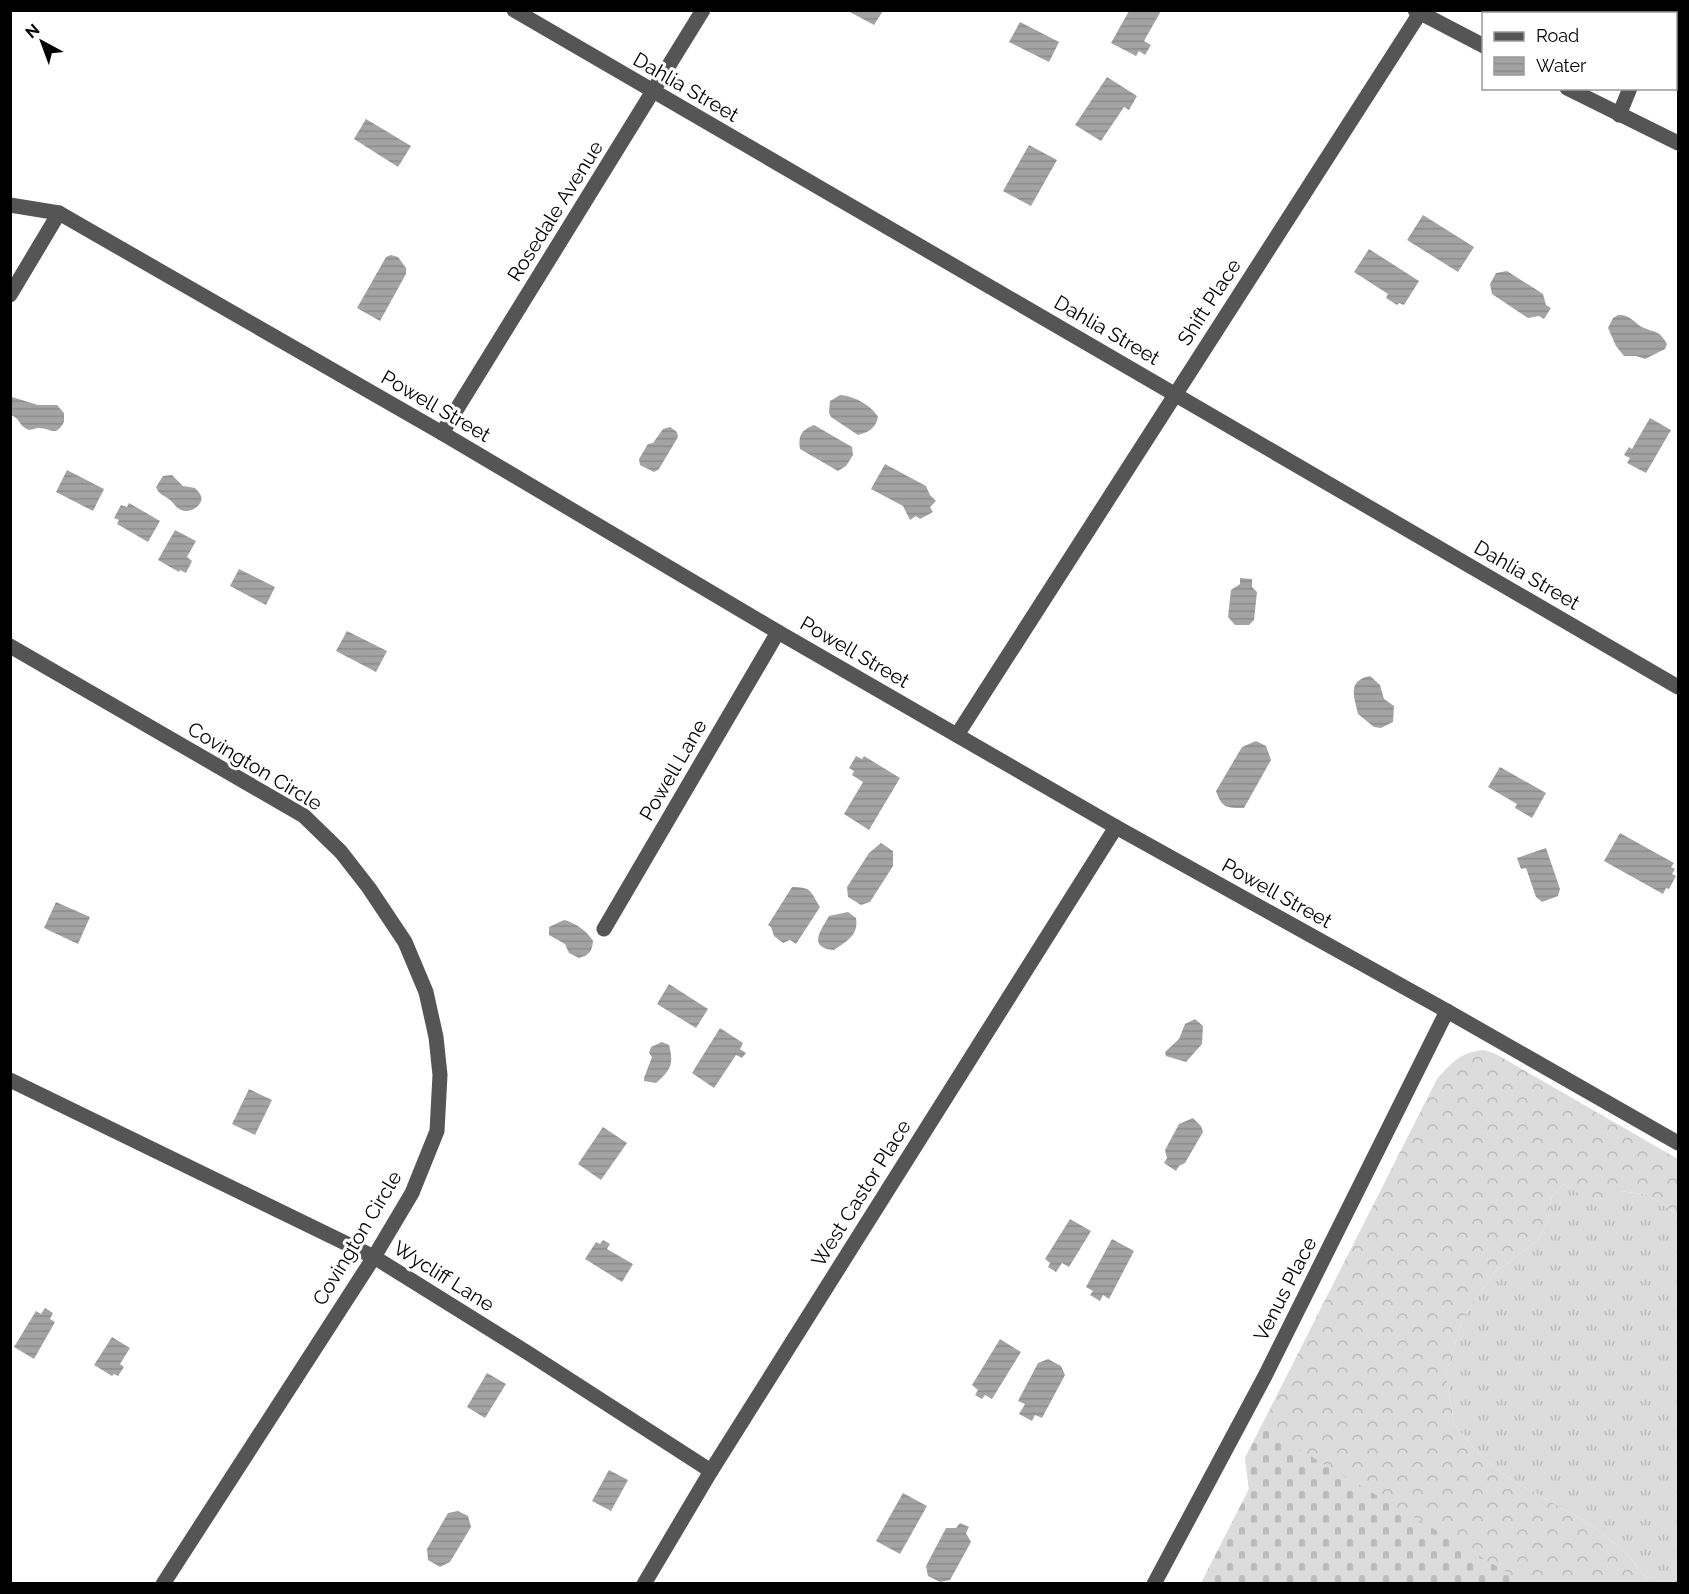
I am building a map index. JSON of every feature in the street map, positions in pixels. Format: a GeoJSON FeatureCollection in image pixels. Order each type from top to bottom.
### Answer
{"type":"FeatureCollection","features":[{"type":"Feature","properties":{"kind":"street","name":"Dahlia Street"},"geometry":{"type":"LineString","coordinates":[[514,10],[1678,687]]}},
{"type":"Feature","properties":{"kind":"street","name":"Rosedale Avenue"},"geometry":{"type":"LineString","coordinates":[[442,433],[703,10]]}},
{"type":"Feature","properties":{"kind":"street"},"geometry":{"type":"LineString","coordinates":[[1417,12],[1482,45]]}},
{"type":"Feature","properties":{"kind":"street","name":"Shift Place"},"geometry":{"type":"LineString","coordinates":[[957,735],[1417,12]]}},
{"type":"Feature","properties":{"kind":"street"},"geometry":{"type":"LineString","coordinates":[[1571,90],[1678,143]]}},
{"type":"Feature","properties":{"kind":"street"},"geometry":{"type":"LineString","coordinates":[[1619,115],[1629,90]]}},
{"type":"Feature","properties":{"kind":"street","name":"Powell Street"},"geometry":{"type":"LineString","coordinates":[[10,205],[59,213],[442,433],[778,632],[1116,827],[1447,1011],[1678,1143]]}},
{"type":"Feature","properties":{"kind":"street"},"geometry":{"type":"LineString","coordinates":[[10,296],[59,213]]}},
{"type":"Feature","properties":{"kind":"street","name":"Powell Lane"},"geometry":{"type":"LineString","coordinates":[[604,929],[778,632]]}},
{"type":"Feature","properties":{"kind":"street","name":"Covington Circle"},"geometry":{"type":"LineString","coordinates":[[10,646],[304,816],[341,852],[369,888],[405,942],[426,992],[436,1037],[440,1075],[437,1131],[412,1193],[374,1257],[163,1584]]}},
{"type":"Feature","properties":{"kind":"street","name":"West Castor Place"},"geometry":{"type":"LineString","coordinates":[[644,1584],[711,1472],[1116,827]]}},
{"type":"Feature","properties":{"kind":"street","name":"Venus Place"},"geometry":{"type":"LineString","coordinates":[[1154,1584],[1265,1376],[1447,1011]]}},
{"type":"Feature","properties":{"kind":"street","name":"Wycliff Lane"},"geometry":{"type":"LineString","coordinates":[[10,1080],[374,1257],[528,1353],[711,1472]]}},
{"type":"Feature","properties":{"kind":"green space"},"geometry":{"type":"Polygon","coordinates":[[[1484,1050],[1496,1054],[1678,1159],[1678,1215],[1648,1195],[1621,1191],[1603,1202],[1585,1196],[1563,1184],[1552,1197],[1547,1222],[1538,1240],[1495,1272],[1464,1316],[1446,1373],[1454,1424],[1476,1451],[1505,1476],[1593,1526],[1628,1555],[1650,1583],[1201,1584],[1249,1489],[1245,1458],[1437,1079],[1463,1055],[1484,1050]]]}},
{"type":"Feature","properties":{"kind":"green space"},"geometry":{"type":"Polygon","coordinates":[[[1563,1184],[1585,1196],[1620,1191],[1648,1195],[1678,1215],[1678,1583],[1650,1583],[1628,1555],[1593,1526],[1505,1476],[1476,1451],[1454,1424],[1446,1373],[1464,1316],[1495,1272],[1538,1240],[1547,1222],[1552,1197],[1563,1184]]]}},
{"type":"Feature","properties":{"kind":"green space"},"geometry":{"type":"Polygon","coordinates":[[[1261,1427],[1525,1583],[1201,1583],[1249,1489],[1245,1458],[1261,1427]]]}},
{"type":"Feature","properties":{"kind":"water"},"geometry":{"type":"Polygon","coordinates":[[[848,11],[883,11],[874,25],[848,11]]]}},
{"type":"Feature","properties":{"kind":"water"},"geometry":{"type":"Polygon","coordinates":[[[1129,11],[1161,11],[1144,41],[1151,45],[1145,55],[1139,51],[1136,56],[1111,43],[1129,11]]]}},
{"type":"Feature","properties":{"kind":"water"},"geometry":{"type":"Polygon","coordinates":[[[1020,22],[1059,42],[1049,62],[1009,42],[1020,22]]]}},
{"type":"Feature","properties":{"kind":"water"},"geometry":{"type":"Polygon","coordinates":[[[1107,77],[1137,96],[1129,110],[1124,107],[1101,141],[1075,125],[1107,77]]]}},
{"type":"Feature","properties":{"kind":"water"},"geometry":{"type":"Polygon","coordinates":[[[366,119],[411,146],[398,167],[354,139],[366,119]]]}},
{"type":"Feature","properties":{"kind":"water"},"geometry":{"type":"Polygon","coordinates":[[[1029,145],[1057,160],[1031,206],[1003,191],[1029,145]]]}},
{"type":"Feature","properties":{"kind":"water"},"geometry":{"type":"Polygon","coordinates":[[[1423,215],[1474,247],[1458,272],[1407,240],[1423,215]]]}},
{"type":"Feature","properties":{"kind":"water"},"geometry":{"type":"Polygon","coordinates":[[[1369,249],[1419,281],[1404,305],[1399,303],[1397,305],[1386,298],[1388,294],[1354,272],[1369,249]]]}},
{"type":"Feature","properties":{"kind":"water"},"geometry":{"type":"Polygon","coordinates":[[[391,255],[398,257],[406,268],[406,274],[380,321],[357,308],[386,257],[391,255]]]}},
{"type":"Feature","properties":{"kind":"water"},"geometry":{"type":"Polygon","coordinates":[[[1507,271],[1543,294],[1546,305],[1551,308],[1544,319],[1539,316],[1528,318],[1492,294],[1490,284],[1496,273],[1507,271]]]}},
{"type":"Feature","properties":{"kind":"water"},"geometry":{"type":"Polygon","coordinates":[[[1618,315],[1626,316],[1640,326],[1659,334],[1667,344],[1665,349],[1645,359],[1624,356],[1616,346],[1608,328],[1613,318],[1618,315]]]}},
{"type":"Feature","properties":{"kind":"water"},"geometry":{"type":"Polygon","coordinates":[[[840,395],[856,399],[867,405],[878,417],[874,427],[858,435],[831,417],[830,401],[840,395]]]}},
{"type":"Feature","properties":{"kind":"water"},"geometry":{"type":"Polygon","coordinates":[[[12,397],[38,405],[57,405],[64,413],[64,422],[55,431],[43,428],[27,429],[11,415],[12,397]]]}},
{"type":"Feature","properties":{"kind":"water"},"geometry":{"type":"Polygon","coordinates":[[[1650,418],[1671,430],[1646,473],[1627,463],[1630,458],[1624,455],[1629,447],[1632,449],[1650,418]]]}},
{"type":"Feature","properties":{"kind":"water"},"geometry":{"type":"Polygon","coordinates":[[[814,425],[852,447],[853,455],[846,466],[838,471],[800,449],[801,434],[814,425]]]}},
{"type":"Feature","properties":{"kind":"water"},"geometry":{"type":"Polygon","coordinates":[[[670,427],[677,432],[678,437],[659,469],[654,472],[640,465],[639,459],[648,444],[653,443],[663,429],[670,427]]]}},
{"type":"Feature","properties":{"kind":"water"},"geometry":{"type":"Polygon","coordinates":[[[885,464],[926,486],[936,501],[930,507],[933,512],[920,519],[916,516],[910,520],[903,506],[871,489],[885,464]]]}},
{"type":"Feature","properties":{"kind":"water"},"geometry":{"type":"Polygon","coordinates":[[[67,470],[104,489],[93,511],[56,492],[67,470]]]}},
{"type":"Feature","properties":{"kind":"water"},"geometry":{"type":"Polygon","coordinates":[[[172,475],[183,486],[195,488],[201,496],[198,506],[188,511],[181,510],[159,492],[156,487],[163,476],[172,475]]]}},
{"type":"Feature","properties":{"kind":"water"},"geometry":{"type":"Polygon","coordinates":[[[129,503],[160,521],[148,542],[117,524],[119,520],[114,518],[121,505],[127,507],[129,503]]]}},
{"type":"Feature","properties":{"kind":"water"},"geometry":{"type":"Polygon","coordinates":[[[175,530],[196,541],[187,557],[192,561],[186,573],[180,570],[179,572],[158,560],[175,530]]]}},
{"type":"Feature","properties":{"kind":"water"},"geometry":{"type":"Polygon","coordinates":[[[239,569],[275,587],[266,605],[230,586],[239,569]]]}},
{"type":"Feature","properties":{"kind":"water"},"geometry":{"type":"Polygon","coordinates":[[[1240,578],[1252,579],[1252,587],[1257,592],[1254,620],[1249,625],[1235,625],[1228,617],[1231,590],[1240,584],[1240,578]]]}},
{"type":"Feature","properties":{"kind":"water"},"geometry":{"type":"Polygon","coordinates":[[[347,631],[387,651],[376,672],[336,651],[347,631]]]}},
{"type":"Feature","properties":{"kind":"water"},"geometry":{"type":"Polygon","coordinates":[[[1370,676],[1380,685],[1384,699],[1394,706],[1393,722],[1381,728],[1374,727],[1358,714],[1355,701],[1355,685],[1363,678],[1370,676]]]}},
{"type":"Feature","properties":{"kind":"water"},"geometry":{"type":"Polygon","coordinates":[[[1256,741],[1266,746],[1271,760],[1244,808],[1226,806],[1220,801],[1216,791],[1242,747],[1256,741]]]}},
{"type":"Feature","properties":{"kind":"water"},"geometry":{"type":"Polygon","coordinates":[[[856,756],[862,759],[864,756],[900,778],[869,830],[844,814],[863,782],[852,775],[854,771],[849,768],[856,756]]]}},
{"type":"Feature","properties":{"kind":"water"},"geometry":{"type":"Polygon","coordinates":[[[1500,767],[1546,793],[1532,818],[1515,808],[1517,804],[1488,787],[1500,767]]]}},
{"type":"Feature","properties":{"kind":"water"},"geometry":{"type":"Polygon","coordinates":[[[1620,833],[1674,863],[1671,867],[1675,869],[1672,874],[1676,876],[1669,889],[1666,888],[1663,894],[1604,861],[1620,833]]]}},
{"type":"Feature","properties":{"kind":"water"},"geometry":{"type":"Polygon","coordinates":[[[881,843],[893,851],[893,866],[870,902],[861,905],[848,897],[847,887],[869,853],[881,843]]]}},
{"type":"Feature","properties":{"kind":"water"},"geometry":{"type":"Polygon","coordinates":[[[1546,848],[1560,889],[1558,896],[1542,902],[1536,897],[1526,868],[1521,869],[1517,858],[1546,848]]]}},
{"type":"Feature","properties":{"kind":"water"},"geometry":{"type":"Polygon","coordinates":[[[792,887],[810,891],[820,907],[796,944],[790,940],[783,943],[774,936],[768,925],[792,887]]]}},
{"type":"Feature","properties":{"kind":"water"},"geometry":{"type":"Polygon","coordinates":[[[56,902],[90,917],[78,944],[44,928],[56,902]]]}},
{"type":"Feature","properties":{"kind":"water"},"geometry":{"type":"Polygon","coordinates":[[[848,912],[856,918],[856,929],[851,937],[834,950],[821,946],[818,938],[829,916],[848,912]]]}},
{"type":"Feature","properties":{"kind":"water"},"geometry":{"type":"Polygon","coordinates":[[[564,920],[577,925],[591,937],[593,945],[588,954],[579,958],[569,953],[565,944],[549,935],[549,927],[564,920]]]}},
{"type":"Feature","properties":{"kind":"water"},"geometry":{"type":"Polygon","coordinates":[[[669,984],[708,1009],[696,1028],[657,1004],[669,984]]]}},
{"type":"Feature","properties":{"kind":"water"},"geometry":{"type":"Polygon","coordinates":[[[1195,1019],[1203,1026],[1202,1044],[1186,1062],[1166,1056],[1165,1052],[1179,1039],[1185,1024],[1195,1019]]]}},
{"type":"Feature","properties":{"kind":"water"},"geometry":{"type":"Polygon","coordinates":[[[720,1028],[743,1043],[740,1049],[746,1053],[742,1058],[736,1055],[714,1088],[692,1073],[720,1028]]]}},
{"type":"Feature","properties":{"kind":"water"},"geometry":{"type":"Polygon","coordinates":[[[662,1042],[669,1045],[670,1066],[656,1083],[644,1081],[652,1057],[649,1053],[651,1047],[662,1042]]]}},
{"type":"Feature","properties":{"kind":"water"},"geometry":{"type":"Polygon","coordinates":[[[249,1089],[272,1100],[255,1135],[232,1124],[249,1089]]]}},
{"type":"Feature","properties":{"kind":"water"},"geometry":{"type":"Polygon","coordinates":[[[1193,1118],[1201,1126],[1203,1132],[1185,1163],[1176,1171],[1164,1163],[1167,1158],[1165,1150],[1179,1124],[1193,1118]]]}},
{"type":"Feature","properties":{"kind":"water"},"geometry":{"type":"Polygon","coordinates":[[[603,1127],[627,1143],[601,1180],[578,1164],[603,1127]]]}},
{"type":"Feature","properties":{"kind":"water"},"geometry":{"type":"Polygon","coordinates":[[[1070,1219],[1091,1231],[1069,1267],[1062,1263],[1056,1272],[1048,1267],[1050,1263],[1045,1259],[1070,1219]]]}},
{"type":"Feature","properties":{"kind":"water"},"geometry":{"type":"Polygon","coordinates":[[[1112,1239],[1134,1251],[1109,1299],[1103,1295],[1100,1301],[1090,1295],[1093,1291],[1086,1287],[1112,1239]]]}},
{"type":"Feature","properties":{"kind":"water"},"geometry":{"type":"Polygon","coordinates":[[[603,1240],[610,1244],[607,1249],[633,1264],[622,1282],[585,1259],[596,1242],[600,1244],[603,1240]]]}},
{"type":"Feature","properties":{"kind":"water"},"geometry":{"type":"Polygon","coordinates":[[[45,1308],[53,1313],[50,1319],[55,1322],[34,1359],[14,1347],[36,1311],[41,1314],[45,1308]]]}},
{"type":"Feature","properties":{"kind":"water"},"geometry":{"type":"Polygon","coordinates":[[[112,1337],[130,1348],[120,1364],[124,1367],[118,1376],[114,1374],[112,1376],[94,1365],[112,1337]]]}},
{"type":"Feature","properties":{"kind":"water"},"geometry":{"type":"Polygon","coordinates":[[[1000,1339],[1021,1352],[992,1399],[985,1395],[982,1399],[975,1395],[978,1390],[972,1385],[1000,1339]]]}},
{"type":"Feature","properties":{"kind":"water"},"geometry":{"type":"Polygon","coordinates":[[[1048,1359],[1061,1366],[1065,1375],[1042,1418],[1035,1415],[1032,1421],[1019,1414],[1025,1404],[1018,1401],[1038,1363],[1048,1359]]]}},
{"type":"Feature","properties":{"kind":"water"},"geometry":{"type":"Polygon","coordinates":[[[487,1373],[506,1384],[485,1418],[467,1407],[487,1373]]]}},
{"type":"Feature","properties":{"kind":"water"},"geometry":{"type":"Polygon","coordinates":[[[609,1470],[628,1480],[611,1511],[592,1501],[609,1470]]]}},
{"type":"Feature","properties":{"kind":"water"},"geometry":{"type":"Polygon","coordinates":[[[903,1493],[927,1506],[900,1554],[876,1541],[903,1493]]]}},
{"type":"Feature","properties":{"kind":"water"},"geometry":{"type":"Polygon","coordinates":[[[458,1511],[468,1516],[471,1527],[450,1562],[440,1567],[428,1560],[427,1549],[448,1513],[458,1511]]]}},
{"type":"Feature","properties":{"kind":"water"},"geometry":{"type":"Polygon","coordinates":[[[960,1523],[969,1527],[966,1533],[971,1542],[950,1580],[940,1582],[928,1576],[926,1566],[946,1528],[956,1528],[960,1523]]]}}]}
